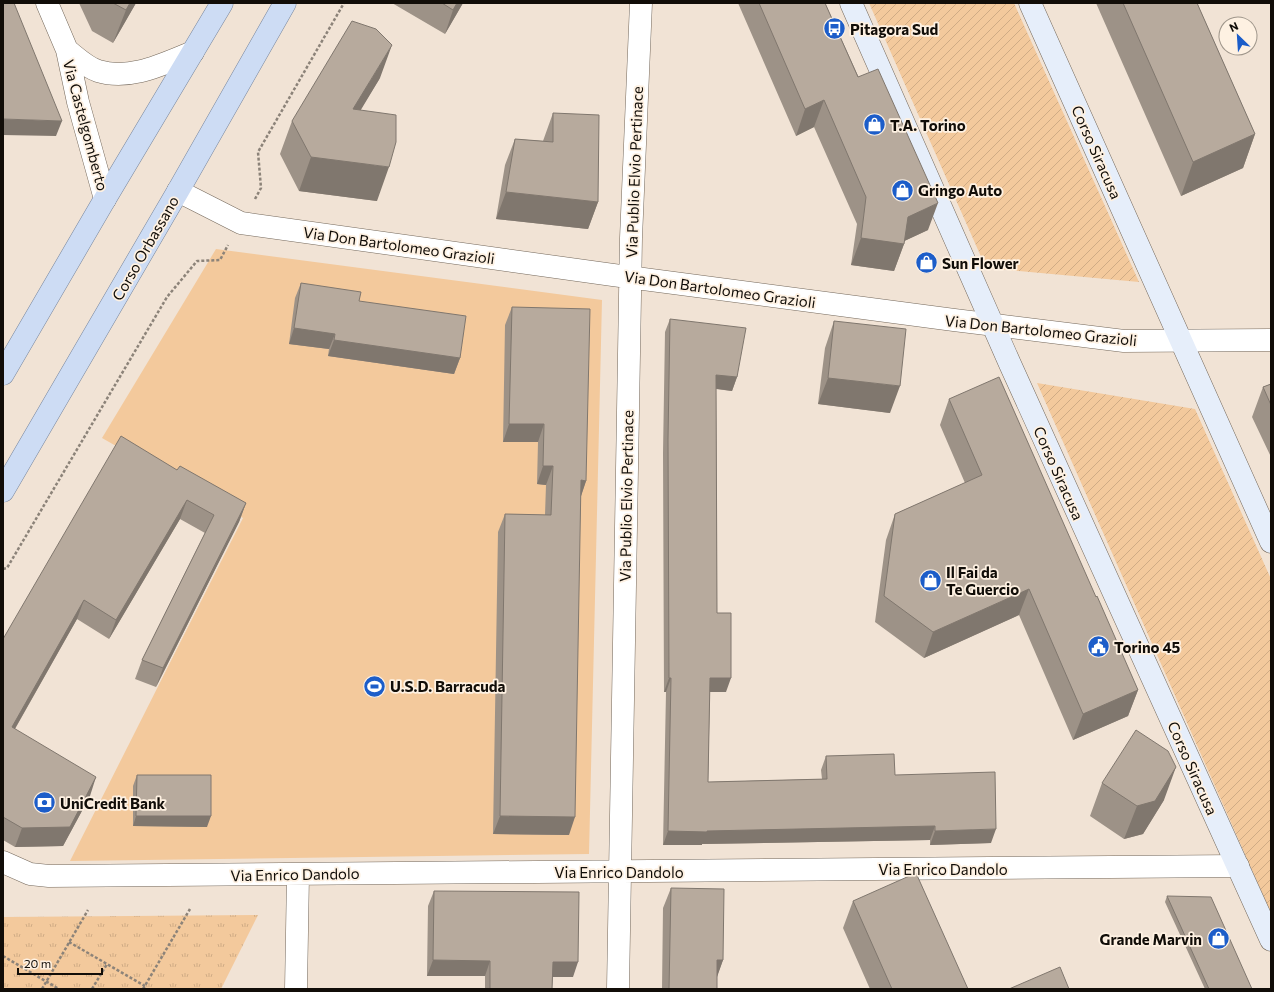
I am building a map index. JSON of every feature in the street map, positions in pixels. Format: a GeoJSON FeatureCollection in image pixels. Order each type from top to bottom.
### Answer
{"type":"FeatureCollection","features":[{"type":"Feature","properties":{"kind":"main road"},"geometry":{"type":"LineString","coordinates":[[3,374],[222,3]]}},
{"type":"Feature","properties":{"kind":"main road","name":"Corso Orbassano"},"geometry":{"type":"LineString","coordinates":[[3,492],[178,191],[285,3]]}},
{"type":"Feature","properties":{"kind":"street","name":"Via Castelgomberto"},"geometry":{"type":"LineString","coordinates":[[47,3],[67,50],[78,102],[105,199]]}},
{"type":"Feature","properties":{"kind":"street","name":"Via Publio Elvio Pertinace"},"geometry":{"type":"LineString","coordinates":[[618,989],[630,277],[641,3]]}},
{"type":"Feature","properties":{"kind":"street","name":"Corso Siracusa"},"geometry":{"type":"LineString","coordinates":[[852,3],[993,324],[1271,940]]}},
{"type":"Feature","properties":{"kind":"street","name":"Corso Siracusa"},"geometry":{"type":"LineString","coordinates":[[1030,3],[1271,542]]}},
{"type":"Feature","properties":{"kind":"street","name":"Via Castelgomberto"},"geometry":{"type":"LineString","coordinates":[[67,50],[97,71],[113,74],[135,73],[193,52]]}},
{"type":"Feature","properties":{"kind":"street","name":"Via Don Bartolomeo Grazioli"},"geometry":{"type":"LineString","coordinates":[[178,191],[241,223],[630,277],[993,324],[1025,330],[1124,341],[1271,340]]}},
{"type":"Feature","properties":{"kind":"street","name":"Via Enrico Dandolo"},"geometry":{"type":"LineString","coordinates":[[3,862],[30,874],[48,876],[1238,866]]}},
{"type":"Feature","properties":{"kind":"street"},"geometry":{"type":"LineString","coordinates":[[296,989],[298,874]]}},
{"type":"Feature","properties":{"kind":"path"},"geometry":{"type":"LineString","coordinates":[[3,569],[7,568],[167,297],[197,261],[220,260],[260,188],[258,152],[344,3]]}},
{"type":"Feature","properties":{"kind":"path"},"geometry":{"type":"LineString","coordinates":[[69,942],[144,988],[190,909]]}},
{"type":"Feature","properties":{"kind":"path"},"geometry":{"type":"LineString","coordinates":[[42,989],[88,910]]}},
{"type":"Feature","properties":{"kind":"path"},"geometry":{"type":"LineString","coordinates":[[3,956],[59,989]]}},
{"type":"Feature","properties":{"kind":"path"},"geometry":{"type":"LineString","coordinates":[[92,989],[107,964]]}},
{"type":"Feature","properties":{"kind":"green space"},"geometry":{"type":"Polygon","coordinates":[[[869,3],[1014,3],[1139,282],[986,268],[869,3]]]}},
{"type":"Feature","properties":{"kind":"green space","name":"U.S.D. Barracuda"},"geometry":{"type":"Polygon","coordinates":[[[216,249],[602,300],[589,854],[70,861],[243,518],[102,438],[216,249]]]}},
{"type":"Feature","properties":{"kind":"green space"},"geometry":{"type":"Polygon","coordinates":[[[1037,383],[1195,409],[1271,579],[1271,913],[1037,383]]]}},
{"type":"Feature","properties":{"kind":"green space"},"geometry":{"type":"Polygon","coordinates":[[[258,915],[221,989],[3,989],[3,917],[258,915]]]}},
{"type":"Feature","properties":{"kind":"building"},"geometry":{"type":"Polygon","coordinates":[[[3,3],[14,3],[62,121],[3,119],[3,3]]]}},
{"type":"Feature","properties":{"kind":"building"},"geometry":{"type":"Polygon","coordinates":[[[113,3],[130,3],[126,10],[113,3]]]}},
{"type":"Feature","properties":{"kind":"building"},"geometry":{"type":"Polygon","coordinates":[[[442,3],[457,3],[453,10],[442,3]]]}},
{"type":"Feature","properties":{"kind":"building"},"geometry":{"type":"Polygon","coordinates":[[[759,3],[825,3],[858,77],[878,69],[938,203],[908,217],[904,244],[861,238],[866,197],[824,100],[805,109],[759,3]]]}},
{"type":"Feature","properties":{"kind":"building"},"geometry":{"type":"Polygon","coordinates":[[[1123,3],[1197,3],[1218,50],[1218,56],[1220,56],[1255,134],[1193,162],[1123,3]]]}},
{"type":"Feature","properties":{"kind":"building"},"geometry":{"type":"Polygon","coordinates":[[[352,21],[376,29],[392,45],[353,109],[396,115],[396,142],[389,167],[311,157],[292,121],[352,21]]]}},
{"type":"Feature","properties":{"kind":"building"},"geometry":{"type":"Polygon","coordinates":[[[553,113],[599,115],[598,202],[506,192],[515,139],[553,142],[553,113]]]}},
{"type":"Feature","properties":{"kind":"building"},"geometry":{"type":"Polygon","coordinates":[[[301,283],[361,292],[359,301],[466,316],[460,358],[334,340],[335,334],[294,328],[301,283]]]}},
{"type":"Feature","properties":{"kind":"building"},"geometry":{"type":"Polygon","coordinates":[[[512,307],[590,309],[586,481],[581,480],[575,817],[500,816],[505,514],[551,515],[553,466],[543,466],[544,424],[509,424],[512,307]]]}},
{"type":"Feature","properties":{"kind":"building"},"geometry":{"type":"Polygon","coordinates":[[[670,319],[746,328],[737,377],[716,375],[717,613],[731,613],[731,678],[710,678],[708,782],[827,779],[826,756],[894,754],[895,775],[995,772],[996,829],[935,831],[935,826],[707,832],[668,831],[671,678],[669,678],[668,439],[670,319]]]}},
{"type":"Feature","properties":{"kind":"building"},"geometry":{"type":"Polygon","coordinates":[[[834,321],[906,329],[900,386],[828,378],[834,321]]]}},
{"type":"Feature","properties":{"kind":"building"},"geometry":{"type":"Polygon","coordinates":[[[999,377],[1138,690],[1083,714],[1029,589],[933,632],[884,596],[895,514],[982,475],[949,399],[999,377]]]}},
{"type":"Feature","properties":{"kind":"building"},"geometry":{"type":"Polygon","coordinates":[[[1271,384],[1271,405],[1263,387],[1271,384]]]}},
{"type":"Feature","properties":{"kind":"building"},"geometry":{"type":"Polygon","coordinates":[[[121,436],[177,470],[180,466],[246,503],[163,668],[142,660],[214,515],[187,500],[116,620],[84,600],[12,727],[96,777],[70,827],[22,828],[3,817],[3,639],[121,436]]]}},
{"type":"Feature","properties":{"kind":"building"},"geometry":{"type":"Polygon","coordinates":[[[1136,730],[1168,751],[1176,767],[1155,801],[1137,806],[1102,783],[1136,730]]]}},
{"type":"Feature","properties":{"kind":"building"},"geometry":{"type":"Polygon","coordinates":[[[137,775],[211,775],[211,816],[136,816],[137,775]]]}},
{"type":"Feature","properties":{"kind":"building"},"geometry":{"type":"Polygon","coordinates":[[[916,873],[968,989],[892,989],[853,901],[916,873]]]}},
{"type":"Feature","properties":{"kind":"building"},"geometry":{"type":"Polygon","coordinates":[[[671,888],[724,889],[723,960],[717,960],[717,989],[669,989],[671,888]]]}},
{"type":"Feature","properties":{"kind":"building"},"geometry":{"type":"Polygon","coordinates":[[[434,891],[579,892],[578,962],[553,962],[552,989],[490,989],[490,961],[433,960],[434,891]]]}},
{"type":"Feature","properties":{"kind":"building"},"geometry":{"type":"Polygon","coordinates":[[[1167,896],[1211,897],[1252,989],[1209,989],[1167,896]]]}},
{"type":"Feature","properties":{"kind":"building"},"geometry":{"type":"Polygon","coordinates":[[[1060,967],[1069,989],[1009,989],[1060,967]]]}},
{"type":"Feature","properties":{"kind":"place","name":"Pitagora Sud"},"geometry":{"type":"Point","coordinates":[834,29]}},
{"type":"Feature","properties":{"kind":"place","name":"T.A. Torino"},"geometry":{"type":"Point","coordinates":[874,125]}},
{"type":"Feature","properties":{"kind":"place","name":"Gringo Auto"},"geometry":{"type":"Point","coordinates":[902,190]}},
{"type":"Feature","properties":{"kind":"place","name":"Sun Flower"},"geometry":{"type":"Point","coordinates":[927,263]}},
{"type":"Feature","properties":{"kind":"place","name":"Il Fai da Te Guercio"},"geometry":{"type":"Point","coordinates":[931,581]}},
{"type":"Feature","properties":{"kind":"place","name":"Torino 45"},"geometry":{"type":"Point","coordinates":[1098,647]}},
{"type":"Feature","properties":{"kind":"place","name":"U.S.D. Barracuda"},"geometry":{"type":"Point","coordinates":[375,686]}},
{"type":"Feature","properties":{"kind":"place","name":"UniCredit Bank"},"geometry":{"type":"Point","coordinates":[44,803]}},
{"type":"Feature","properties":{"kind":"place","name":"Grande Marvin"},"geometry":{"type":"Point","coordinates":[1218,939]}}]}
